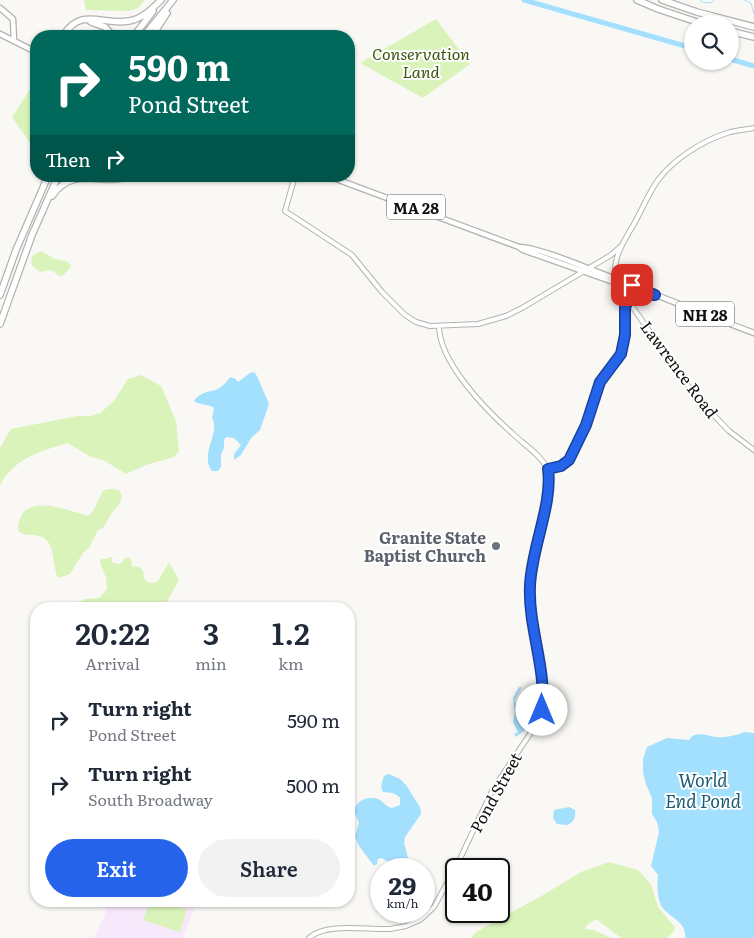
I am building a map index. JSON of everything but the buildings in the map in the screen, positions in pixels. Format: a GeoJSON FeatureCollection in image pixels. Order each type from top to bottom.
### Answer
{"type":"FeatureCollection","features":[{"type":"Feature","properties":{"kind":"highway"},"geometry":{"type":"LineString","coordinates":[[67,30],[78,21],[89,18],[121,22],[132,20],[145,14],[162,0]]}},
{"type":"Feature","properties":{"kind":"highway"},"geometry":{"type":"LineString","coordinates":[[139,30],[162,0]]}},
{"type":"Feature","properties":{"kind":"highway"},"geometry":{"type":"LineString","coordinates":[[149,30],[175,0]]}},
{"type":"Feature","properties":{"kind":"highway"},"geometry":{"type":"LineString","coordinates":[[156,30],[175,0]]}},
{"type":"Feature","properties":{"kind":"highway"},"geometry":{"type":"LineString","coordinates":[[632,0],[684,17]]}},
{"type":"Feature","properties":{"kind":"highway"},"geometry":{"type":"LineString","coordinates":[[637,0],[658,9]]}},
{"type":"Feature","properties":{"kind":"highway"},"geometry":{"type":"LineString","coordinates":[[663,1],[754,27]]}},
{"type":"Feature","properties":{"kind":"highway"},"geometry":{"type":"LineString","coordinates":[[72,30],[75,26],[88,22],[103,26],[107,30]]}},
{"type":"Feature","properties":{"kind":"highway"},"geometry":{"type":"LineString","coordinates":[[739,33],[754,37]]}},
{"type":"Feature","properties":{"kind":"highway"},"geometry":{"type":"LineString","coordinates":[[0,295],[16,250],[45,182]]}},
{"type":"Feature","properties":{"kind":"highway"},"geometry":{"type":"LineString","coordinates":[[0,324],[34,228],[55,182]]}},
{"type":"Feature","properties":{"kind":"highway"},"geometry":{"type":"LineString","coordinates":[[34,228],[51,196],[64,183],[68,182]]}},
{"type":"Feature","properties":{"kind":"main road"},"geometry":{"type":"LineString","coordinates":[[0,8],[13,19],[14,41]]}},
{"type":"Feature","properties":{"kind":"main road"},"geometry":{"type":"LineString","coordinates":[[0,34],[30,48]]}},
{"type":"Feature","properties":{"kind":"main road","name":"MA 28"},"geometry":{"type":"LineString","coordinates":[[344,182],[502,240]]}},
{"type":"Feature","properties":{"kind":"main road","name":"NH 28"},"geometry":{"type":"LineString","coordinates":[[502,240],[540,256],[586,270],[754,333]]}},
{"type":"Feature","properties":{"kind":"main road","name":"NH 28"},"geometry":{"type":"LineString","coordinates":[[617,282],[650,295],[655,295]]}},
{"type":"Feature","properties":{"kind":"main road"},"geometry":{"type":"LineString","coordinates":[[625,296],[630,288]]}},
{"type":"Feature","properties":{"kind":"street"},"geometry":{"type":"LineString","coordinates":[[617,282],[616,263],[621,246],[655,184],[673,165],[690,152],[730,132],[754,128]]}},
{"type":"Feature","properties":{"kind":"street"},"geometry":{"type":"LineString","coordinates":[[293,182],[285,211],[352,255],[382,292],[408,318],[422,324],[438,326],[478,324],[506,316],[586,270],[621,246]]}},
{"type":"Feature","properties":{"kind":"street"},"geometry":{"type":"LineString","coordinates":[[607,257],[613,259],[616,263]]}},
{"type":"Feature","properties":{"kind":"street","name":"Lawrence Road"},"geometry":{"type":"LineString","coordinates":[[617,282],[628,301],[682,378],[702,403],[729,431],[754,450]]}},
{"type":"Feature","properties":{"kind":"street"},"geometry":{"type":"LineString","coordinates":[[438,326],[441,343],[467,388],[507,429],[543,461],[548,469],[561,466],[569,460],[586,425],[600,382],[621,354],[625,335],[625,307],[628,301]]}},
{"type":"Feature","properties":{"kind":"street","name":"Pond Street"},"geometry":{"type":"LineString","coordinates":[[309,938],[317,932],[328,929],[396,929],[411,925],[425,917],[434,907],[451,876],[493,789],[540,719],[544,697],[533,626],[530,587],[548,491],[548,469]]}},
{"type":"Feature","properties":{"kind":"shaded area"},"geometry":{"type":"Polygon","coordinates":[[[101,907],[195,907],[183,938],[94,938],[107,910],[101,907]]]}},
{"type":"Feature","properties":{"kind":"green space"},"geometry":{"type":"Polygon","coordinates":[[[84,0],[145,0],[138,8],[129,11],[86,10],[84,0]]]}},
{"type":"Feature","properties":{"kind":"green space","name":"Conservation Land"},"geometry":{"type":"Polygon","coordinates":[[[436,19],[470,64],[423,98],[360,63],[436,19]]]}},
{"type":"Feature","properties":{"kind":"green space"},"geometry":{"type":"Polygon","coordinates":[[[30,89],[30,143],[12,117],[30,89]]]}},
{"type":"Feature","properties":{"kind":"green space"},"geometry":{"type":"Polygon","coordinates":[[[41,251],[55,259],[67,261],[71,265],[70,268],[62,276],[51,270],[40,272],[33,266],[31,259],[32,256],[41,251]]]}},
{"type":"Feature","properties":{"kind":"green space"},"geometry":{"type":"Polygon","coordinates":[[[141,375],[161,386],[176,421],[179,451],[174,457],[146,465],[126,474],[105,461],[89,456],[68,443],[29,457],[13,468],[0,485],[0,448],[11,429],[100,413],[114,401],[128,379],[141,375]]]}},
{"type":"Feature","properties":{"kind":"green space"},"geometry":{"type":"Polygon","coordinates":[[[104,490],[119,490],[122,496],[119,505],[103,528],[98,530],[89,548],[83,553],[70,574],[58,578],[50,544],[42,537],[18,531],[20,518],[26,510],[34,506],[55,507],[88,516],[93,511],[104,490]]]}},
{"type":"Feature","properties":{"kind":"green space"},"geometry":{"type":"Polygon","coordinates":[[[110,557],[112,562],[118,564],[125,558],[130,558],[131,566],[140,567],[144,573],[143,577],[152,583],[158,581],[169,562],[179,580],[167,602],[79,602],[86,599],[99,598],[107,589],[106,578],[100,563],[101,559],[110,557]]]}},
{"type":"Feature","properties":{"kind":"green space"},"geometry":{"type":"Polygon","coordinates":[[[609,862],[638,870],[651,884],[658,907],[675,927],[674,931],[667,938],[621,938],[596,919],[587,925],[585,929],[594,930],[611,938],[471,938],[476,932],[492,923],[510,923],[510,913],[581,872],[609,862]]]}},
{"type":"Feature","properties":{"kind":"green space"},"geometry":{"type":"Polygon","coordinates":[[[148,907],[179,907],[187,910],[180,932],[143,920],[148,907]]]}},
{"type":"Feature","properties":{"kind":"water"},"geometry":{"type":"Polygon","coordinates":[[[254,372],[269,404],[260,430],[251,438],[241,455],[234,460],[234,454],[241,445],[234,438],[226,437],[221,454],[221,467],[218,471],[212,471],[208,458],[214,430],[212,418],[214,408],[194,401],[201,394],[221,387],[230,377],[238,382],[254,372]]]}},
{"type":"Feature","properties":{"kind":"water"},"geometry":{"type":"Polygon","coordinates":[[[519,687],[522,687],[514,701],[522,713],[530,713],[531,717],[527,727],[516,737],[514,734],[518,732],[513,722],[515,713],[513,698],[519,687]]]}},
{"type":"Feature","properties":{"kind":"water","name":"World End Pond"},"geometry":{"type":"Polygon","coordinates":[[[745,732],[754,733],[754,938],[685,938],[681,924],[665,911],[660,904],[658,875],[651,866],[659,832],[657,822],[652,814],[652,798],[643,773],[643,759],[647,747],[667,738],[689,740],[692,736],[698,734],[724,737],[745,732]]]}},
{"type":"Feature","properties":{"kind":"water"},"geometry":{"type":"Polygon","coordinates":[[[389,774],[400,779],[420,807],[421,814],[405,837],[404,843],[408,858],[370,858],[370,861],[355,837],[359,823],[355,808],[360,801],[374,798],[392,808],[400,805],[400,798],[392,793],[383,792],[384,776],[389,774]]]}},
{"type":"Feature","properties":{"kind":"water"},"geometry":{"type":"Polygon","coordinates":[[[569,807],[575,810],[573,821],[567,825],[557,824],[553,818],[554,810],[569,807]]]}},
{"type":"Feature","properties":{"kind":"waterway"},"geometry":{"type":"LineString","coordinates":[[524,0],[684,46]]}},
{"type":"Feature","properties":{"kind":"waterway"},"geometry":{"type":"LineString","coordinates":[[700,0],[711,3],[714,0]]}},
{"type":"Feature","properties":{"kind":"waterway"},"geometry":{"type":"LineString","coordinates":[[744,0],[751,3],[754,14]]}},
{"type":"Feature","properties":{"kind":"waterway"},"geometry":{"type":"LineString","coordinates":[[739,62],[754,66]]}},
{"type":"Feature","properties":{"kind":"place","name":"Granite State Baptist Church"},"geometry":{"type":"Point","coordinates":[496,546]}},
{"type":"Feature","properties":{"kind":"route"},"geometry":{"type":"LineString","coordinates":[[542,710],[543,690],[533,626],[530,587],[548,491],[548,469],[561,466],[569,460],[586,425],[600,382],[621,354],[625,335],[625,307],[628,301],[625,296],[627,292],[630,288],[655,295],[632,285]]}}]}
